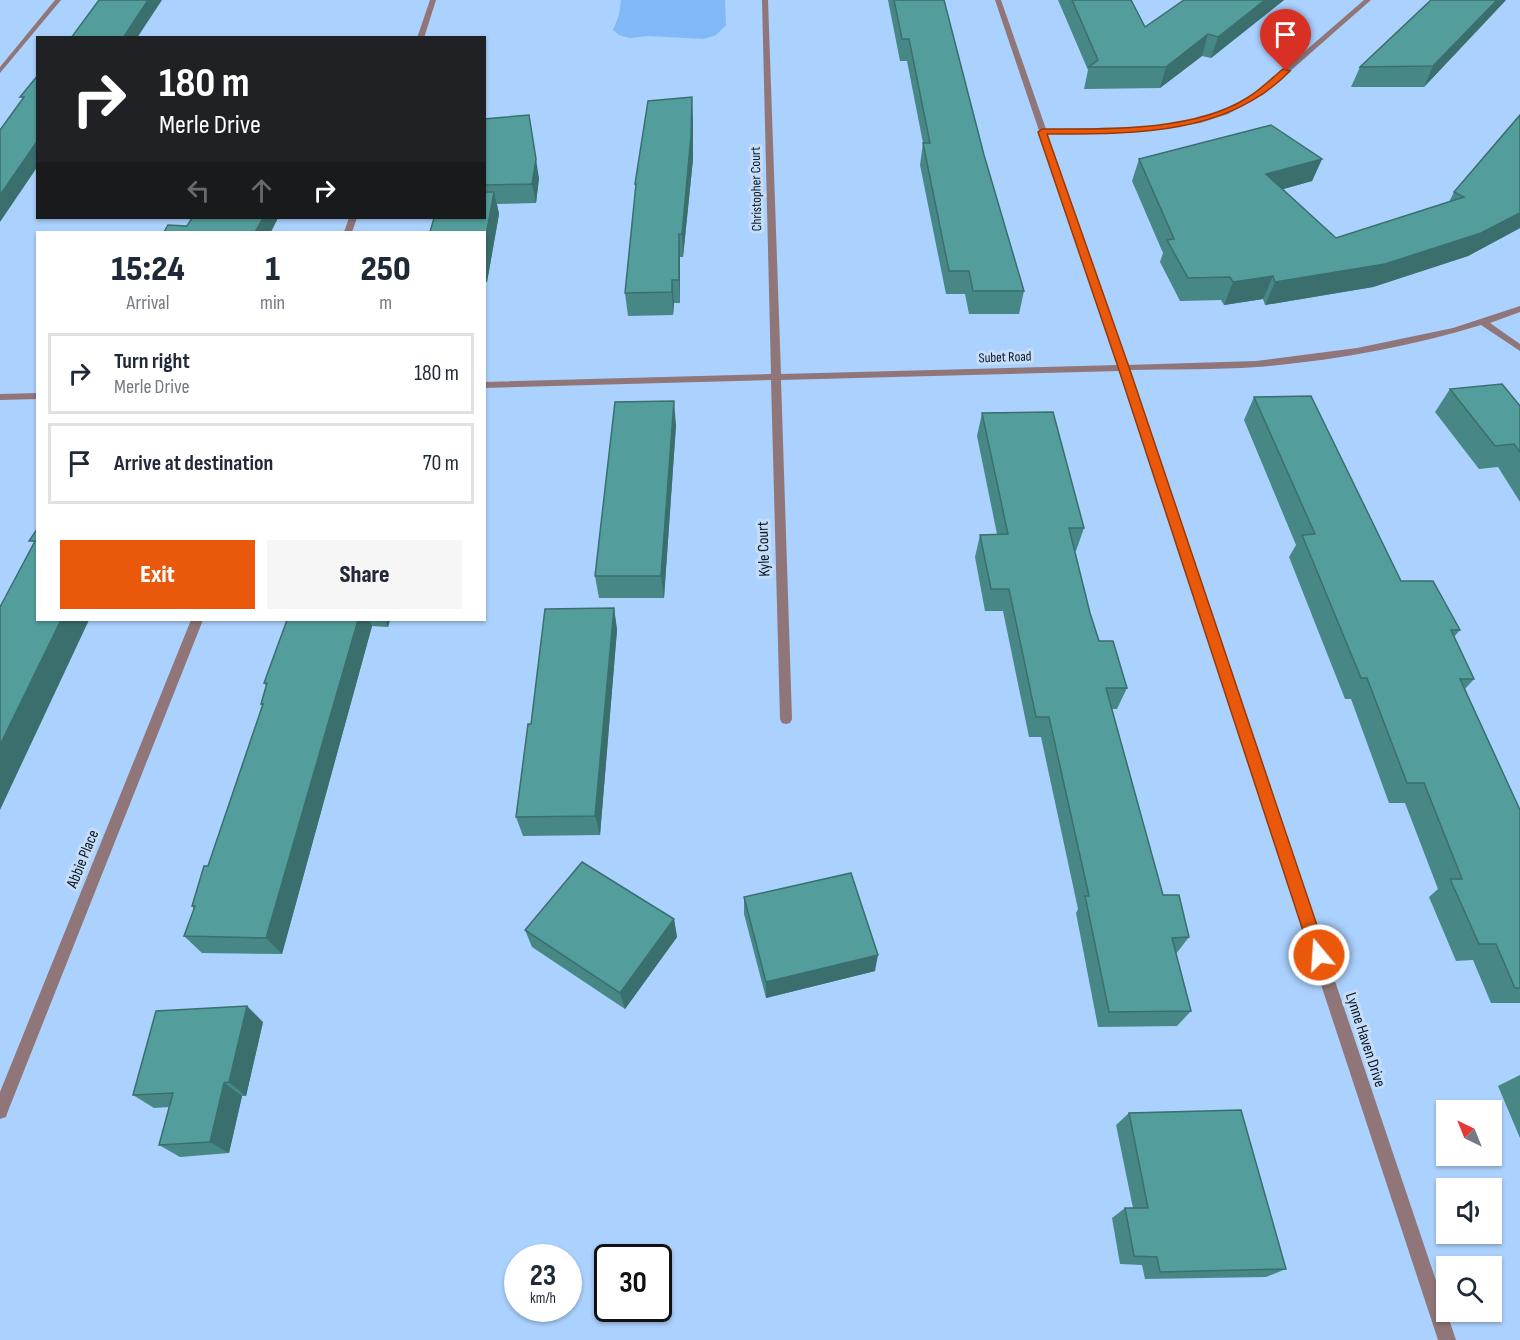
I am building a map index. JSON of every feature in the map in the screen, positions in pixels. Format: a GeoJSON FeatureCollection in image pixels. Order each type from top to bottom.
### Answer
{"type":"FeatureCollection","features":[{"type":"Feature","properties":{"kind":"street"},"geometry":{"type":"LineString","coordinates":[[0,71],[58,0]]}},
{"type":"Feature","properties":{"kind":"street"},"geometry":{"type":"LineString","coordinates":[[421,36],[433,0]]}},
{"type":"Feature","properties":{"kind":"street","name":"Christopher Court"},"geometry":{"type":"LineString","coordinates":[[765,0],[774,378]]}},
{"type":"Feature","properties":{"kind":"street","name":"Lynne Haven Drive"},"geometry":{"type":"LineString","coordinates":[[998,0],[1124,367],[1447,1340]]}},
{"type":"Feature","properties":{"kind":"street"},"geometry":{"type":"LineString","coordinates":[[1042,132],[1155,128],[1222,113],[1249,100],[1270,85],[1368,0]]}},
{"type":"Feature","properties":{"kind":"street","name":"Subet Road"},"geometry":{"type":"LineString","coordinates":[[486,385],[1256,364],[1335,356],[1409,342],[1484,323],[1520,309]]}},
{"type":"Feature","properties":{"kind":"street"},"geometry":{"type":"LineString","coordinates":[[1484,323],[1520,348]]}},
{"type":"Feature","properties":{"kind":"street","name":"Kyle Court"},"geometry":{"type":"LineString","coordinates":[[774,378],[786,719]]}},
{"type":"Feature","properties":{"kind":"street"},"geometry":{"type":"LineString","coordinates":[[0,397],[36,396]]}},
{"type":"Feature","properties":{"kind":"street","name":"Abbie Place"},"geometry":{"type":"LineString","coordinates":[[0,1111],[197,621]]}},
{"type":"Feature","properties":{"kind":"water"},"geometry":{"type":"Polygon","coordinates":[[[621,0],[725,0],[726,25],[716,35],[704,39],[648,36],[630,38],[619,35],[613,30],[619,15],[621,0]]]}},
{"type":"Feature","properties":{"kind":"building"},"geometry":{"type":"Polygon","coordinates":[[[99,0],[148,0],[124,36],[72,36],[99,0]]]}},
{"type":"Feature","properties":{"kind":"building"},"geometry":{"type":"Polygon","coordinates":[[[894,0],[944,0],[984,155],[1024,291],[973,291],[969,271],[949,271],[923,143],[930,143],[909,39],[902,39],[894,0]]]}},
{"type":"Feature","properties":{"kind":"building"},"geometry":{"type":"Polygon","coordinates":[[[1072,0],[1131,0],[1145,27],[1184,0],[1265,0],[1218,37],[1208,34],[1166,67],[1089,67],[1098,60],[1072,0]]]}},
{"type":"Feature","properties":{"kind":"building"},"geometry":{"type":"Polygon","coordinates":[[[1431,0],[1497,0],[1433,66],[1360,67],[1431,0]]]}},
{"type":"Feature","properties":{"kind":"building"},"geometry":{"type":"Polygon","coordinates":[[[36,77],[36,143],[0,195],[0,130],[24,97],[20,97],[36,77]]]}},
{"type":"Feature","properties":{"kind":"building"},"geometry":{"type":"Polygon","coordinates":[[[692,97],[691,136],[682,234],[679,234],[679,280],[672,280],[672,292],[625,293],[635,184],[648,101],[692,97]]]}},
{"type":"Feature","properties":{"kind":"building"},"geometry":{"type":"Polygon","coordinates":[[[529,115],[536,159],[532,184],[486,185],[486,119],[529,115]]]}},
{"type":"Feature","properties":{"kind":"building"},"geometry":{"type":"Polygon","coordinates":[[[1520,115],[1520,213],[1481,233],[1385,264],[1275,282],[1273,276],[1233,282],[1230,277],[1188,278],[1167,240],[1174,239],[1139,159],[1271,125],[1322,159],[1266,174],[1336,238],[1464,197],[1454,192],[1520,115]]]}},
{"type":"Feature","properties":{"kind":"building"},"geometry":{"type":"Polygon","coordinates":[[[486,192],[494,192],[486,235],[486,231],[430,231],[434,219],[486,219],[486,192]]]}},
{"type":"Feature","properties":{"kind":"building"},"geometry":{"type":"Polygon","coordinates":[[[191,219],[262,219],[256,231],[165,231],[168,225],[187,226],[191,219]]]}},
{"type":"Feature","properties":{"kind":"building"},"geometry":{"type":"Polygon","coordinates":[[[1502,384],[1520,406],[1520,452],[1514,444],[1495,446],[1450,389],[1502,384]]]}},
{"type":"Feature","properties":{"kind":"building"},"geometry":{"type":"Polygon","coordinates":[[[1311,396],[1401,581],[1433,581],[1460,630],[1451,630],[1474,679],[1460,679],[1520,810],[1520,988],[1515,988],[1496,944],[1479,944],[1450,879],[1462,879],[1424,783],[1407,783],[1367,678],[1361,678],[1302,535],[1315,534],[1254,397],[1311,396]]]}},
{"type":"Feature","properties":{"kind":"building"},"geometry":{"type":"Polygon","coordinates":[[[674,401],[661,576],[595,576],[615,402],[674,401]]]}},
{"type":"Feature","properties":{"kind":"building"},"geometry":{"type":"Polygon","coordinates":[[[1053,412],[1084,528],[1069,528],[1090,613],[1099,641],[1113,641],[1127,688],[1106,688],[1163,895],[1179,895],[1189,937],[1172,938],[1191,1011],[1109,1012],[1085,896],[1089,896],[1049,717],[1036,717],[1009,589],[991,589],[980,535],[1008,534],[982,413],[1053,412]]]}},
{"type":"Feature","properties":{"kind":"building"},"geometry":{"type":"Polygon","coordinates":[[[36,531],[36,621],[61,621],[0,745],[0,607],[35,541],[29,541],[36,531]]]}},
{"type":"Feature","properties":{"kind":"building"},"geometry":{"type":"Polygon","coordinates":[[[614,608],[595,816],[516,817],[528,724],[531,724],[545,609],[614,608]]]}},
{"type":"Feature","properties":{"kind":"building"},"geometry":{"type":"Polygon","coordinates":[[[287,621],[358,621],[266,938],[184,936],[195,906],[192,906],[204,866],[208,866],[263,704],[261,704],[267,683],[264,683],[287,621]]]}},
{"type":"Feature","properties":{"kind":"building"},"geometry":{"type":"Polygon","coordinates":[[[582,862],[674,919],[620,993],[525,930],[582,862]]]}},
{"type":"Feature","properties":{"kind":"building"},"geometry":{"type":"Polygon","coordinates":[[[851,873],[878,955],[766,982],[744,897],[851,873]]]}},
{"type":"Feature","properties":{"kind":"building"},"geometry":{"type":"Polygon","coordinates":[[[247,1006],[229,1082],[224,1083],[210,1142],[159,1145],[173,1093],[133,1095],[156,1011],[247,1006]]]}},
{"type":"Feature","properties":{"kind":"building"},"geometry":{"type":"Polygon","coordinates":[[[1241,1110],[1286,1269],[1160,1272],[1157,1257],[1134,1256],[1125,1208],[1148,1208],[1129,1113],[1241,1110]]]}},
{"type":"Feature","properties":{"kind":"route"},"geometry":{"type":"LineString","coordinates":[[1286,71],[1249,100],[1222,113],[1192,121],[1155,128],[1117,131],[1042,132],[1124,367],[1319,955]]}}]}
